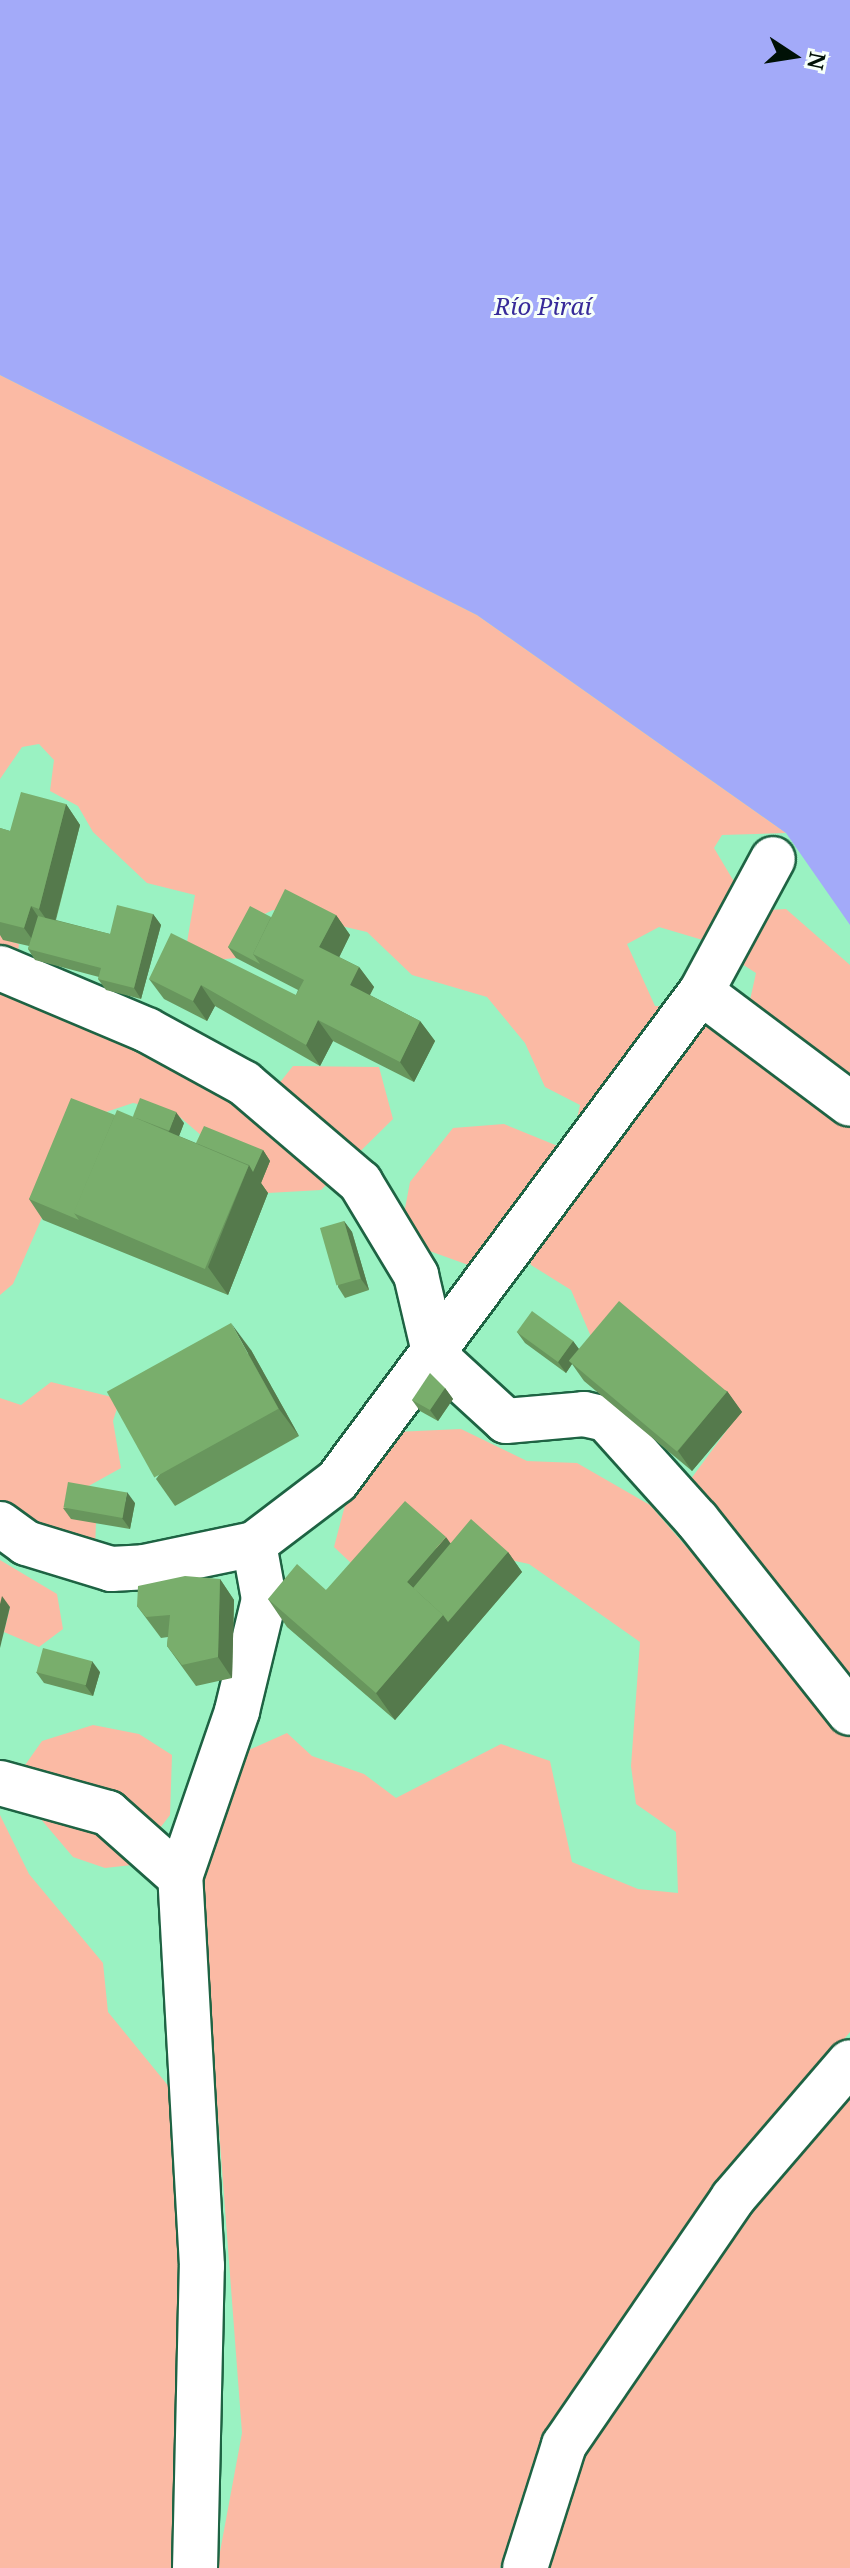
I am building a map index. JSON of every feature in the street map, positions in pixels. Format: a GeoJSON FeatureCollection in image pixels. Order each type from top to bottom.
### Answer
{"type":"FeatureCollection","features":[{"type":"Feature","properties":{"kind":"street"},"geometry":{"type":"LineString","coordinates":[[0,1524],[26,1543],[111,1569],[254,1544],[337,1481],[435,1356],[701,992],[773,859]]}},
{"type":"Feature","properties":{"kind":"street"},"geometry":{"type":"LineString","coordinates":[[0,968],[147,1030],[244,1083],[360,1182],[416,1275],[435,1356],[506,1421],[584,1414],[606,1419],[697,1520],[850,1713]]}},
{"type":"Feature","properties":{"kind":"street"},"geometry":{"type":"LineString","coordinates":[[701,992],[850,1104]]}},
{"type":"Feature","properties":{"kind":"street"},"geometry":{"type":"LineString","coordinates":[[195,2568],[202,2266],[180,1877],[237,1711],[264,1599],[254,1544]]}},
{"type":"Feature","properties":{"kind":"street"},"geometry":{"type":"LineString","coordinates":[[0,1783],[108,1813],[180,1877]]}},
{"type":"Feature","properties":{"kind":"street"},"geometry":{"type":"LineString","coordinates":[[525,2568],[564,2445],[733,2198],[850,2062]]}},
{"type":"Feature","properties":{"kind":"shaded area"},"geometry":{"type":"Polygon","coordinates":[[[0,375],[477,615],[786,833],[722,835],[714,848],[739,890],[768,910],[786,909],[850,965],[850,1692],[682,1491],[741,1411],[601,1360],[571,1290],[531,1265],[519,1231],[485,1271],[399,1240],[410,1182],[453,1128],[504,1124],[570,1151],[580,1105],[545,1087],[525,1043],[487,997],[412,975],[367,932],[273,910],[258,917],[236,958],[205,961],[185,954],[195,895],[147,883],[93,832],[78,806],[50,791],[54,760],[39,744],[22,747],[0,779],[0,375]],[[659,927],[627,944],[655,1006],[748,1009],[756,973],[706,941],[659,927]]]}},
{"type":"Feature","properties":{"kind":"shaded area"},"geometry":{"type":"Polygon","coordinates":[[[0,900],[3,939],[19,944],[16,968],[269,1096],[293,1066],[379,1067],[393,1119],[321,1190],[268,1193],[173,1111],[133,1103],[85,1119],[13,1284],[0,1295],[0,900]]]}},
{"type":"Feature","properties":{"kind":"shaded area"},"geometry":{"type":"Polygon","coordinates":[[[51,1382],[120,1399],[113,1421],[121,1468],[76,1493],[96,1523],[95,1548],[85,1564],[0,1551],[0,1398],[21,1405],[51,1382]]]}},
{"type":"Feature","properties":{"kind":"shaded area"},"geometry":{"type":"Polygon","coordinates":[[[461,1429],[527,1461],[577,1463],[650,1505],[850,1735],[850,2032],[755,2144],[551,2427],[500,2568],[217,2568],[242,2433],[200,1879],[233,1757],[287,1733],[312,1756],[364,1774],[396,1798],[501,1744],[550,1761],[572,1862],[638,1889],[678,1893],[676,1832],[636,1804],[631,1766],[640,1642],[529,1564],[469,1551],[369,1580],[334,1547],[349,1490],[395,1432],[461,1429]]]}},
{"type":"Feature","properties":{"kind":"shaded area"},"geometry":{"type":"Polygon","coordinates":[[[0,1560],[57,1594],[63,1629],[39,1647],[4,1632],[10,1607],[0,1604],[0,1560]]]}},
{"type":"Feature","properties":{"kind":"shaded area"},"geometry":{"type":"Polygon","coordinates":[[[93,1725],[139,1734],[172,1755],[170,1815],[132,1865],[105,1868],[73,1857],[34,1811],[23,1768],[42,1741],[93,1725]]]}},
{"type":"Feature","properties":{"kind":"shaded area"},"geometry":{"type":"Polygon","coordinates":[[[0,1815],[29,1874],[103,1963],[108,2012],[170,2088],[179,2212],[172,2568],[0,2568],[0,1815]]]}},
{"type":"Feature","properties":{"kind":"shaded area"},"geometry":{"type":"Polygon","coordinates":[[[850,2090],[850,2568],[545,2568],[585,2446],[745,2221],[850,2090]]]}},
{"type":"Feature","properties":{"kind":"water","name":"Río Piraí"},"geometry":{"type":"Polygon","coordinates":[[[0,0],[850,0],[850,925],[786,833],[477,615],[0,375],[0,0]]]}},
{"type":"Feature","properties":{"kind":"building"},"geometry":{"type":"Polygon","coordinates":[[[21,792],[66,804],[39,909],[31,906],[24,928],[0,922],[0,828],[10,831],[21,792]]]}},
{"type":"Feature","properties":{"kind":"building"},"geometry":{"type":"Polygon","coordinates":[[[285,889],[336,915],[319,947],[359,967],[350,985],[420,1021],[400,1062],[318,1020],[306,1045],[201,985],[193,1001],[149,979],[171,933],[296,995],[304,980],[253,954],[285,889]]]}},
{"type":"Feature","properties":{"kind":"building"},"geometry":{"type":"Polygon","coordinates":[[[117,905],[153,914],[134,988],[98,979],[101,968],[28,949],[38,916],[110,934],[117,905]]]}},
{"type":"Feature","properties":{"kind":"building"},"geometry":{"type":"Polygon","coordinates":[[[250,906],[271,917],[253,954],[260,964],[228,947],[250,906]]]}},
{"type":"Feature","properties":{"kind":"building"},"geometry":{"type":"Polygon","coordinates":[[[71,1098],[115,1115],[74,1213],[79,1220],[29,1199],[71,1098]]]}},
{"type":"Feature","properties":{"kind":"building"},"geometry":{"type":"Polygon","coordinates":[[[140,1098],[176,1112],[169,1131],[133,1117],[140,1098]]]}},
{"type":"Feature","properties":{"kind":"building"},"geometry":{"type":"Polygon","coordinates":[[[117,1110],[249,1166],[205,1269],[73,1213],[117,1110]]]}},
{"type":"Feature","properties":{"kind":"building"},"geometry":{"type":"Polygon","coordinates":[[[204,1126],[263,1150],[253,1172],[249,1165],[196,1143],[204,1126]]]}},
{"type":"Feature","properties":{"kind":"building"},"geometry":{"type":"Polygon","coordinates":[[[344,1221],[361,1279],[337,1286],[320,1228],[344,1221]]]}},
{"type":"Feature","properties":{"kind":"building"},"geometry":{"type":"Polygon","coordinates":[[[619,1301],[727,1392],[677,1451],[569,1361],[619,1301]]]}},
{"type":"Feature","properties":{"kind":"building"},"geometry":{"type":"Polygon","coordinates":[[[532,1311],[573,1341],[558,1362],[517,1332],[532,1311]]]}},
{"type":"Feature","properties":{"kind":"building"},"geometry":{"type":"Polygon","coordinates":[[[231,1323],[279,1409],[154,1478],[107,1392],[231,1323]]]}},
{"type":"Feature","properties":{"kind":"building"},"geometry":{"type":"Polygon","coordinates":[[[430,1373],[445,1388],[430,1410],[412,1400],[430,1373]]]}},
{"type":"Feature","properties":{"kind":"building"},"geometry":{"type":"Polygon","coordinates":[[[68,1482],[127,1492],[123,1518],[63,1508],[68,1482]]]}},
{"type":"Feature","properties":{"kind":"building"},"geometry":{"type":"Polygon","coordinates":[[[405,1501],[446,1537],[407,1582],[443,1615],[376,1693],[268,1599],[297,1564],[326,1590],[405,1501]]]}},
{"type":"Feature","properties":{"kind":"building"},"geometry":{"type":"Polygon","coordinates":[[[471,1519],[508,1552],[448,1622],[413,1588],[471,1519]]]}},
{"type":"Feature","properties":{"kind":"building"},"geometry":{"type":"Polygon","coordinates":[[[185,1576],[220,1579],[218,1657],[182,1665],[167,1646],[170,1615],[146,1617],[137,1606],[138,1586],[185,1576]]]}},
{"type":"Feature","properties":{"kind":"building"},"geometry":{"type":"Polygon","coordinates":[[[43,1648],[92,1661],[86,1685],[37,1672],[43,1648]]]}}]}
